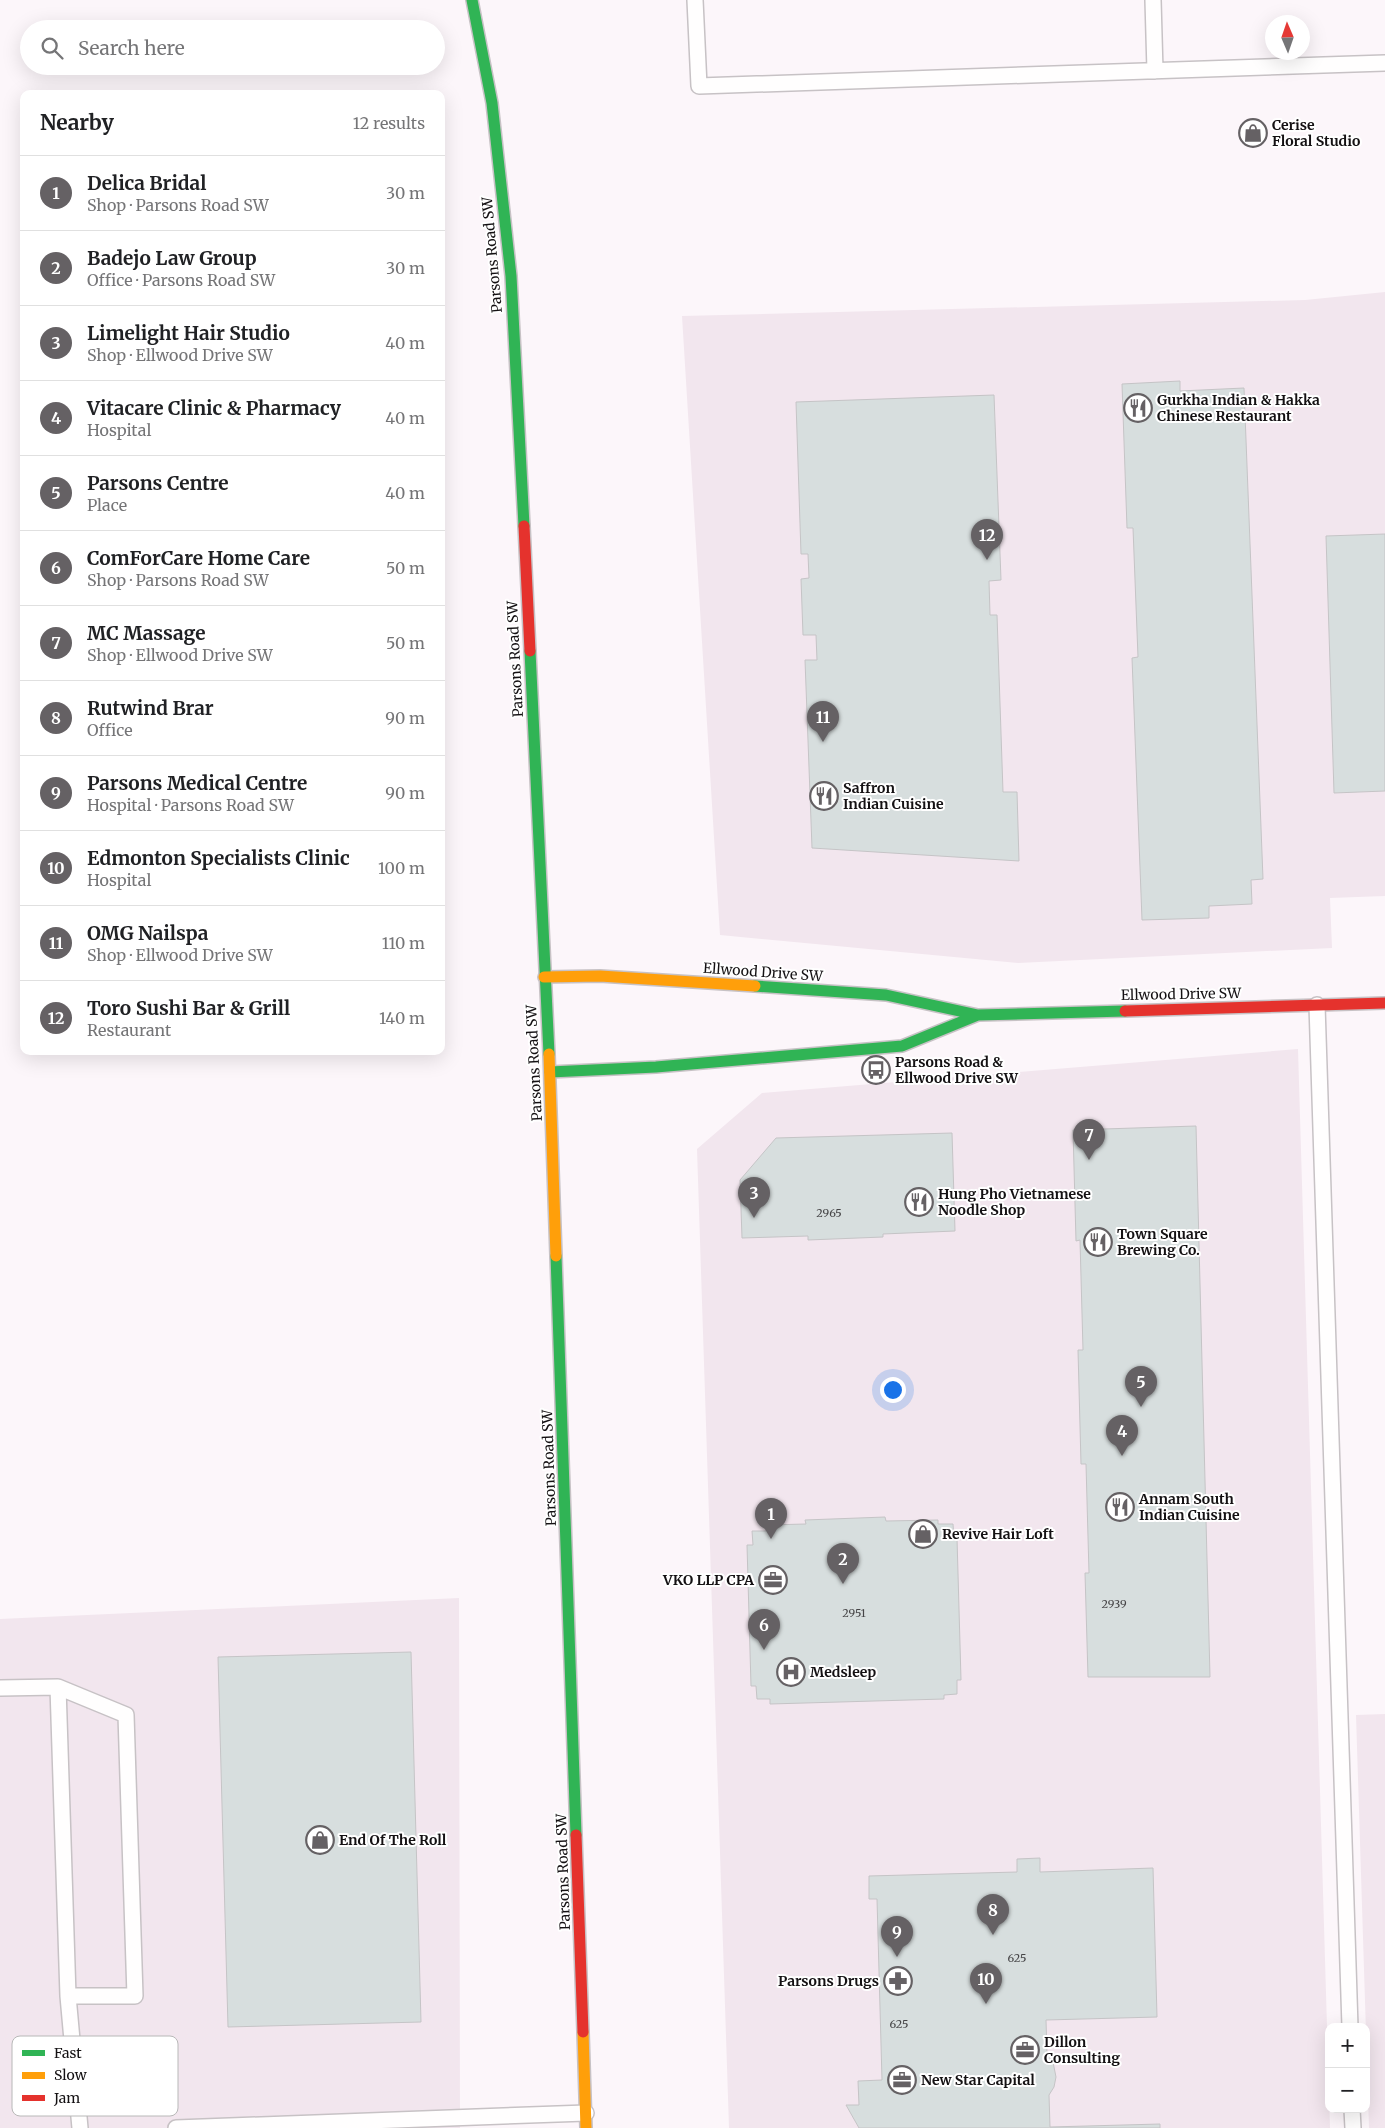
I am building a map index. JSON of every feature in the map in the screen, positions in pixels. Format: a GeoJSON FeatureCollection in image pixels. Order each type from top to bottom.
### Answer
{"type":"FeatureCollection","features":[{"type":"Feature","properties":{"kind":"main road","name":"Parsons Road SW"},"geometry":{"type":"LineString","coordinates":[[472,0],[492,103],[511,276],[518,394],[544,977],[550,1072],[586,2120]]}},
{"type":"Feature","properties":{"kind":"main road","name":"Ellwood Drive SW"},"geometry":{"type":"LineString","coordinates":[[544,977],[600,976],[886,995],[978,1015],[1385,1003]]}},
{"type":"Feature","properties":{"kind":"main road","name":"Ellwood Drive SW"},"geometry":{"type":"LineString","coordinates":[[550,1072],[656,1067],[902,1046],[978,1015]]}},
{"type":"Feature","properties":{"kind":"lane"},"geometry":{"type":"LineString","coordinates":[[695,0],[699,86],[1385,62]]}},
{"type":"Feature","properties":{"kind":"lane"},"geometry":{"type":"LineString","coordinates":[[1153,0],[1155,71]]}},
{"type":"Feature","properties":{"kind":"lane"},"geometry":{"type":"LineString","coordinates":[[1316,1005],[1350,2023]]}},
{"type":"Feature","properties":{"kind":"lane"},"geometry":{"type":"LineString","coordinates":[[58,1687],[68,1996],[72,2036]]}},
{"type":"Feature","properties":{"kind":"lane"},"geometry":{"type":"LineString","coordinates":[[0,1688],[58,1687],[126,1715],[135,1996],[68,1996]]}},
{"type":"Feature","properties":{"kind":"lane"},"geometry":{"type":"LineString","coordinates":[[1352,2113],[1353,2128]]}},
{"type":"Feature","properties":{"kind":"lane"},"geometry":{"type":"LineString","coordinates":[[176,2128],[586,2120]]}},
{"type":"Feature","properties":{"kind":"shaded area"},"geometry":{"type":"Polygon","coordinates":[[[1385,292],[1385,896],[1330,898],[1332,948],[1018,963],[720,935],[682,316],[1305,300],[1385,292]]]}},
{"type":"Feature","properties":{"kind":"shaded area"},"geometry":{"type":"Polygon","coordinates":[[[1298,1049],[1327,2023],[1325,2023],[1325,2113],[1330,2113],[1330,2128],[729,2128],[697,1149],[762,1093],[1298,1049]]]}},
{"type":"Feature","properties":{"kind":"shaded area"},"geometry":{"type":"Polygon","coordinates":[[[459,1598],[460,2128],[0,2128],[0,1619],[459,1598]]]}},
{"type":"Feature","properties":{"kind":"shaded area"},"geometry":{"type":"Polygon","coordinates":[[[1385,1714],[1385,2128],[1369,2128],[1370,2023],[1366,2023],[1356,1715],[1385,1714]]]}},
{"type":"Feature","properties":{"kind":"building"},"geometry":{"type":"Polygon","coordinates":[[[1180,381],[1180,391],[1244,388],[1263,879],[1251,880],[1252,904],[1209,906],[1209,918],[1142,920],[1132,658],[1138,657],[1133,528],[1127,528],[1122,384],[1180,381]]]}},
{"type":"Feature","properties":{"kind":"building"},"geometry":{"type":"Polygon","coordinates":[[[994,395],[1001,580],[989,581],[990,615],[997,615],[1003,792],[1017,792],[1019,861],[812,848],[805,660],[817,660],[816,635],[803,635],[801,579],[809,578],[808,554],[801,554],[796,402],[994,395]]]}},
{"type":"Feature","properties":{"kind":"building"},"geometry":{"type":"Polygon","coordinates":[[[1385,534],[1385,791],[1334,793],[1326,536],[1385,534]]]}},
{"type":"Feature","properties":{"kind":"building"},"geometry":{"type":"Polygon","coordinates":[[[1196,1126],[1210,1677],[1088,1677],[1085,1573],[1089,1573],[1086,1464],[1081,1464],[1078,1350],[1083,1350],[1080,1240],[1076,1241],[1073,1130],[1196,1126]]]}},
{"type":"Feature","properties":{"kind":"building"},"geometry":{"type":"Polygon","coordinates":[[[952,1133],[955,1231],[883,1234],[883,1237],[808,1240],[808,1236],[742,1238],[740,1180],[776,1138],[952,1133]]]}},
{"type":"Feature","properties":{"kind":"building"},"geometry":{"type":"Polygon","coordinates":[[[885,1517],[886,1521],[938,1520],[938,1524],[953,1524],[954,1538],[957,1538],[961,1680],[957,1680],[957,1694],[944,1695],[944,1699],[770,1704],[770,1699],[757,1699],[756,1686],[751,1686],[747,1545],[753,1545],[752,1531],[766,1531],[766,1525],[806,1524],[805,1520],[885,1517]]]}},
{"type":"Feature","properties":{"kind":"building","name":"End Of The Roll"},"geometry":{"type":"Polygon","coordinates":[[[411,1652],[421,2022],[228,2027],[218,1657],[411,1652]]]}},
{"type":"Feature","properties":{"kind":"building"},"geometry":{"type":"Polygon","coordinates":[[[1040,1858],[1040,1872],[1153,1868],[1157,2017],[1046,2020],[1047,2054],[1053,2062],[1056,2077],[1054,2087],[1049,2095],[1050,2127],[1160,2124],[1160,2128],[859,2128],[846,2105],[859,2105],[858,2081],[882,2080],[877,1899],[869,1899],[869,1876],[1017,1872],[1017,1859],[1040,1858]]]}},
{"type":"Feature","properties":{"kind":"traffic: fast"},"geometry":{"type":"LineString","coordinates":[[472,0],[492,103],[511,276],[524,526]]}},
{"type":"Feature","properties":{"kind":"traffic: fast"},"geometry":{"type":"LineString","coordinates":[[530,651],[549,1054]]}},
{"type":"Feature","properties":{"kind":"traffic: fast"},"geometry":{"type":"LineString","coordinates":[[755,986],[886,995],[978,1015],[1125,1011]]}},
{"type":"Feature","properties":{"kind":"traffic: fast"},"geometry":{"type":"LineString","coordinates":[[550,1072],[656,1067],[902,1046],[978,1015]]}},
{"type":"Feature","properties":{"kind":"traffic: fast"},"geometry":{"type":"LineString","coordinates":[[556,1256],[576,1835]]}},
{"type":"Feature","properties":{"kind":"traffic: slow"},"geometry":{"type":"LineString","coordinates":[[544,977],[600,976],[755,986]]}},
{"type":"Feature","properties":{"kind":"traffic: slow"},"geometry":{"type":"LineString","coordinates":[[549,1054],[556,1256]]}},
{"type":"Feature","properties":{"kind":"traffic: slow"},"geometry":{"type":"LineString","coordinates":[[583,2032],[586,2128]]}},
{"type":"Feature","properties":{"kind":"traffic: jam"},"geometry":{"type":"LineString","coordinates":[[524,526],[530,651]]}},
{"type":"Feature","properties":{"kind":"traffic: jam"},"geometry":{"type":"LineString","coordinates":[[1125,1011],[1385,1003]]}},
{"type":"Feature","properties":{"kind":"traffic: jam"},"geometry":{"type":"LineString","coordinates":[[576,1835],[583,2032]]}},
{"type":"Feature","properties":{"kind":"place","name":"Cerise Floral Studio"},"geometry":{"type":"Point","coordinates":[1253,133]}},
{"type":"Feature","properties":{"kind":"place","name":"Gurkha Indian & Hakka Chinese Restaurant"},"geometry":{"type":"Point","coordinates":[1138,408]}},
{"type":"Feature","properties":{"kind":"place","name":"Toro Sushi Bar & Grill"},"geometry":{"type":"Point","coordinates":[987,560]}},
{"type":"Feature","properties":{"kind":"place","name":"OMG Nailspa"},"geometry":{"type":"Point","coordinates":[823,742]}},
{"type":"Feature","properties":{"kind":"place","name":"Saffron Indian Cuisine"},"geometry":{"type":"Point","coordinates":[824,796]}},
{"type":"Feature","properties":{"kind":"place","name":"Parsons Road & Ellwood Drive SW"},"geometry":{"type":"Point","coordinates":[876,1070]}},
{"type":"Feature","properties":{"kind":"place","name":"MC Massage"},"geometry":{"type":"Point","coordinates":[1089,1160]}},
{"type":"Feature","properties":{"kind":"place","name":"Hung Pho Vietnamese Noodle Shop"},"geometry":{"type":"Point","coordinates":[919,1202]}},
{"type":"Feature","properties":{"kind":"place","name":"Limelight Hair Studio"},"geometry":{"type":"Point","coordinates":[754,1218]}},
{"type":"Feature","properties":{"kind":"place","name":"Town Square Brewing Co."},"geometry":{"type":"Point","coordinates":[1098,1242]}},
{"type":"Feature","properties":{"kind":"place","name":"Parsons Centre"},"geometry":{"type":"Point","coordinates":[1141,1407]}},
{"type":"Feature","properties":{"kind":"place","name":"Vitacare Clinic & Pharmacy"},"geometry":{"type":"Point","coordinates":[1122,1456]}},
{"type":"Feature","properties":{"kind":"place","name":"Annam South Indian Cuisine"},"geometry":{"type":"Point","coordinates":[1120,1507]}},
{"type":"Feature","properties":{"kind":"place","name":"Revive Hair Loft"},"geometry":{"type":"Point","coordinates":[923,1534]}},
{"type":"Feature","properties":{"kind":"place","name":"Delica Bridal"},"geometry":{"type":"Point","coordinates":[771,1539]}},
{"type":"Feature","properties":{"kind":"place","name":"VKO LLP CPA"},"geometry":{"type":"Point","coordinates":[773,1580]}},
{"type":"Feature","properties":{"kind":"place","name":"Badejo Law Group"},"geometry":{"type":"Point","coordinates":[843,1584]}},
{"type":"Feature","properties":{"kind":"place","name":"ComForCare Home Care"},"geometry":{"type":"Point","coordinates":[764,1650]}},
{"type":"Feature","properties":{"kind":"place","name":"Medsleep"},"geometry":{"type":"Point","coordinates":[791,1672]}},
{"type":"Feature","properties":{"kind":"place","name":"End Of The Roll"},"geometry":{"type":"Point","coordinates":[320,1840]}},
{"type":"Feature","properties":{"kind":"place","name":"Rutwind Brar"},"geometry":{"type":"Point","coordinates":[993,1935]}},
{"type":"Feature","properties":{"kind":"place","name":"Parsons Medical Centre"},"geometry":{"type":"Point","coordinates":[897,1957]}},
{"type":"Feature","properties":{"kind":"place","name":"Parsons Drugs"},"geometry":{"type":"Point","coordinates":[898,1981]}},
{"type":"Feature","properties":{"kind":"place","name":"Edmonton Specialists Clinic"},"geometry":{"type":"Point","coordinates":[986,2004]}},
{"type":"Feature","properties":{"kind":"place","name":"Dillon Consulting"},"geometry":{"type":"Point","coordinates":[1025,2050]}},
{"type":"Feature","properties":{"kind":"place","name":"New Star Capital"},"geometry":{"type":"Point","coordinates":[902,2080]}}]}
